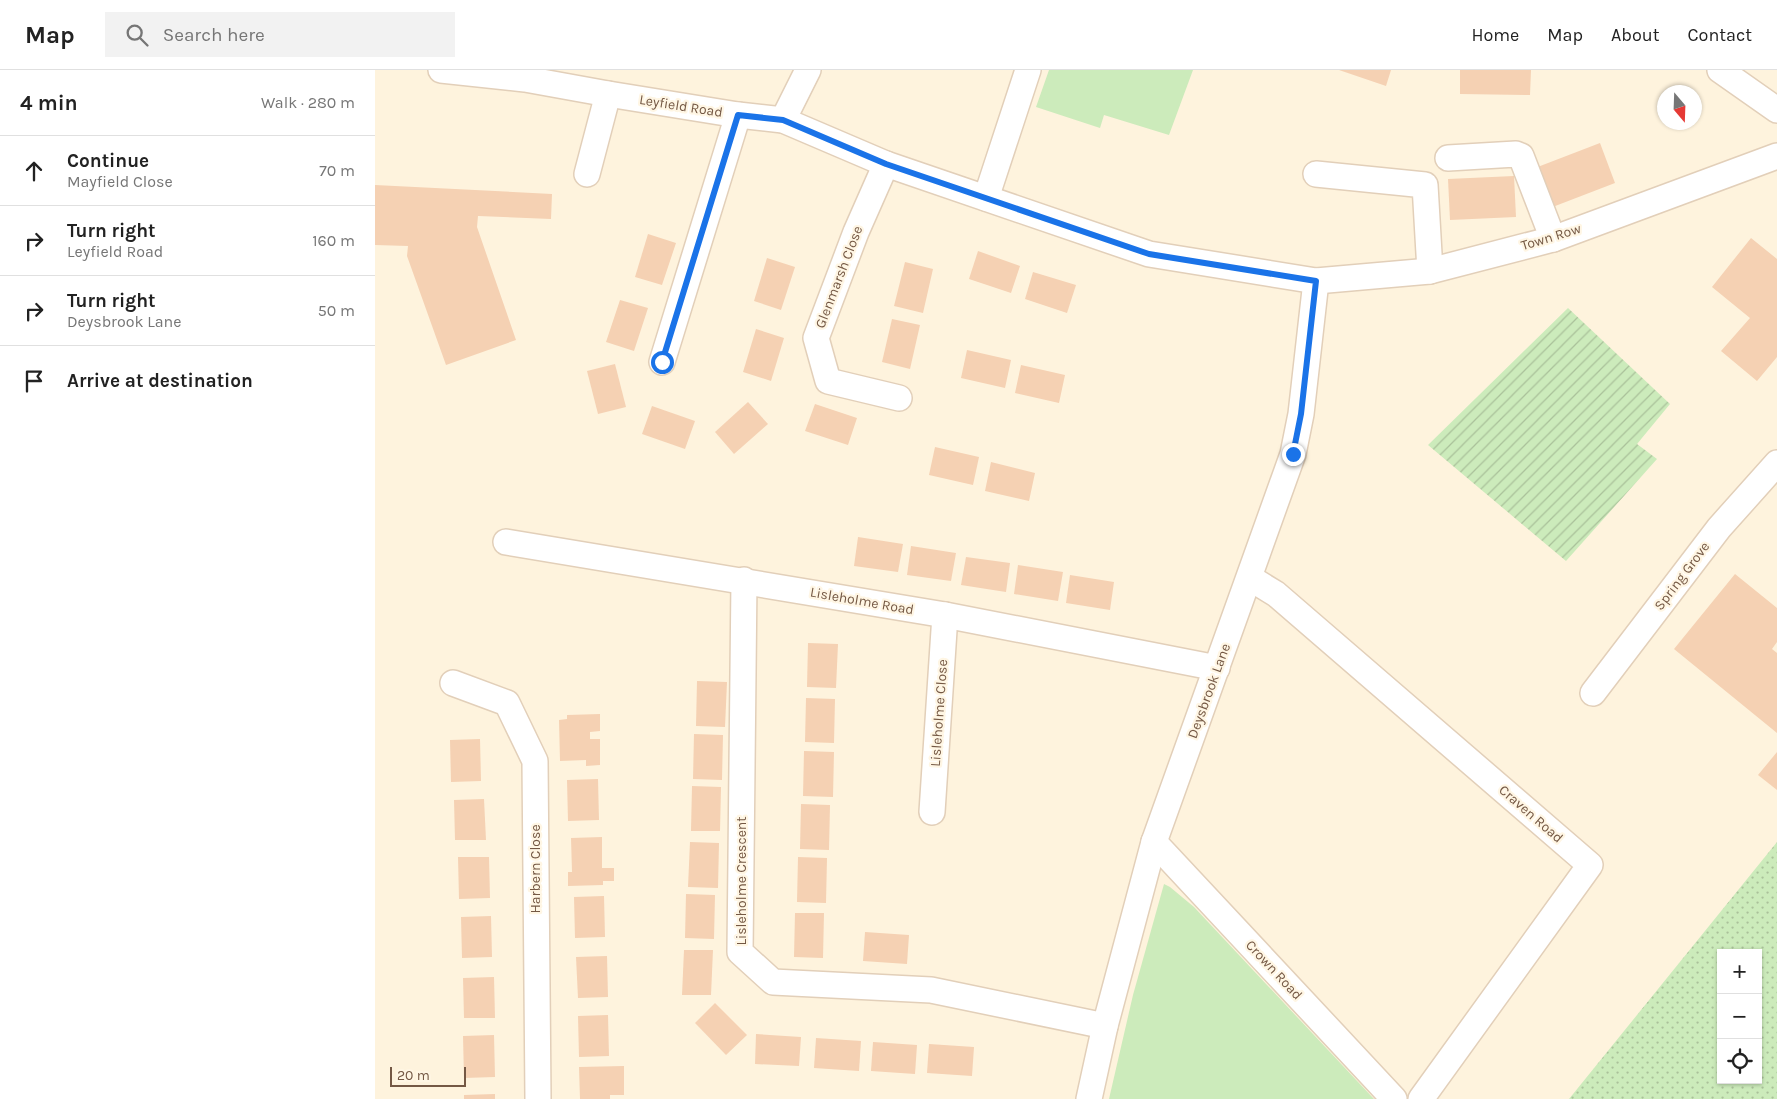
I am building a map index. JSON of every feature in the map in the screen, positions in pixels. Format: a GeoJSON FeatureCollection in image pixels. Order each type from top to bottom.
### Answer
{"type":"FeatureCollection","features":[{"type":"Feature","properties":{"kind":"street","name":"Leyfield Road"},"geometry":{"type":"LineString","coordinates":[[441,70],[526,74],[608,94],[738,115],[783,120],[886,164],[1149,254],[1316,281]]}},
{"type":"Feature","properties":{"kind":"street"},"geometry":{"type":"LineString","coordinates":[[783,120],[808,70]]}},
{"type":"Feature","properties":{"kind":"street"},"geometry":{"type":"LineString","coordinates":[[986,198],[1027,70]]}},
{"type":"Feature","properties":{"kind":"street"},"geometry":{"type":"LineString","coordinates":[[1720,70],[1777,110]]}},
{"type":"Feature","properties":{"kind":"street"},"geometry":{"type":"LineString","coordinates":[[587,174],[608,94]]}},
{"type":"Feature","properties":{"kind":"street"},"geometry":{"type":"LineString","coordinates":[[662,362],[738,115]]}},
{"type":"Feature","properties":{"kind":"street"},"geometry":{"type":"LineString","coordinates":[[1448,158],[1516,154],[1521,156],[1553,238]]}},
{"type":"Feature","properties":{"kind":"street","name":"Town Row"},"geometry":{"type":"LineString","coordinates":[[1316,281],[1430,271],[1553,238],[1777,156]]}},
{"type":"Feature","properties":{"kind":"street","name":"Glenmarsh Close"},"geometry":{"type":"LineString","coordinates":[[886,164],[856,232],[816,338],[828,381],[899,398]]}},
{"type":"Feature","properties":{"kind":"street"},"geometry":{"type":"LineString","coordinates":[[1316,174],[1425,185],[1430,271]]}},
{"type":"Feature","properties":{"kind":"street","name":"Deysbrook Lane"},"geometry":{"type":"LineString","coordinates":[[1089,1099],[1105,1026],[1154,842],[1293,454],[1301,414],[1316,281]]}},
{"type":"Feature","properties":{"kind":"street","name":"Spring Grove"},"geometry":{"type":"LineString","coordinates":[[1593,693],[1719,528],[1777,463]]}},
{"type":"Feature","properties":{"kind":"street","name":"Lisleholme Road"},"geometry":{"type":"LineString","coordinates":[[506,542],[744,580],[945,615],[1217,668]]}},
{"type":"Feature","properties":{"kind":"street","name":"Craven Road"},"geometry":{"type":"LineString","coordinates":[[1250,578],[1276,594],[1590,865],[1421,1099]]}},
{"type":"Feature","properties":{"kind":"street","name":"Lisleholme Crescent"},"geometry":{"type":"LineString","coordinates":[[744,580],[740,952],[773,982],[931,990],[1105,1026]]}},
{"type":"Feature","properties":{"kind":"street","name":"Lisleholme Close"},"geometry":{"type":"LineString","coordinates":[[932,812],[945,615]]}},
{"type":"Feature","properties":{"kind":"street","name":"Harbern Close"},"geometry":{"type":"LineString","coordinates":[[453,683],[507,703],[535,761],[538,1099]]}},
{"type":"Feature","properties":{"kind":"street","name":"Crown Road"},"geometry":{"type":"LineString","coordinates":[[1154,842],[1394,1099]]}},
{"type":"Feature","properties":{"kind":"green space"},"geometry":{"type":"Polygon","coordinates":[[[1049,70],[1193,70],[1169,135],[1104,115],[1100,128],[1036,107],[1049,70]]]}},
{"type":"Feature","properties":{"kind":"green space"},"geometry":{"type":"Polygon","coordinates":[[[1568,308],[1670,404],[1637,444],[1657,459],[1566,561],[1428,445],[1568,308]]]}},
{"type":"Feature","properties":{"kind":"green space"},"geometry":{"type":"Polygon","coordinates":[[[1777,842],[1777,1099],[1569,1099],[1777,842]]]}},
{"type":"Feature","properties":{"kind":"green space"},"geometry":{"type":"Polygon","coordinates":[[[1164,884],[1194,907],[1374,1099],[1109,1099],[1133,995],[1164,884]]]}},
{"type":"Feature","properties":{"kind":"building"},"geometry":{"type":"Polygon","coordinates":[[[1339,70],[1391,70],[1386,86],[1339,70]]]}},
{"type":"Feature","properties":{"kind":"building"},"geometry":{"type":"Polygon","coordinates":[[[1460,70],[1531,70],[1530,95],[1460,94],[1460,70]]]}},
{"type":"Feature","properties":{"kind":"building"},"geometry":{"type":"Polygon","coordinates":[[[1600,143],[1615,183],[1550,208],[1535,168],[1600,143]]]}},
{"type":"Feature","properties":{"kind":"building"},"geometry":{"type":"Polygon","coordinates":[[[1514,176],[1516,217],[1450,220],[1448,179],[1514,176]]]}},
{"type":"Feature","properties":{"kind":"building"},"geometry":{"type":"Polygon","coordinates":[[[375,185],[552,194],[551,219],[478,216],[477,227],[516,340],[446,365],[407,256],[408,246],[375,245],[375,185]]]}},
{"type":"Feature","properties":{"kind":"building"},"geometry":{"type":"Polygon","coordinates":[[[648,234],[676,243],[662,285],[635,277],[648,234]]]}},
{"type":"Feature","properties":{"kind":"building"},"geometry":{"type":"Polygon","coordinates":[[[1751,238],[1777,259],[1777,357],[1757,381],[1721,351],[1750,318],[1712,287],[1751,238]]]}},
{"type":"Feature","properties":{"kind":"building"},"geometry":{"type":"Polygon","coordinates":[[[978,251],[1020,266],[1011,293],[969,279],[978,251]]]}},
{"type":"Feature","properties":{"kind":"building"},"geometry":{"type":"Polygon","coordinates":[[[767,258],[795,267],[781,310],[754,301],[767,258]]]}},
{"type":"Feature","properties":{"kind":"building"},"geometry":{"type":"Polygon","coordinates":[[[905,262],[933,269],[923,313],[894,306],[905,262]]]}},
{"type":"Feature","properties":{"kind":"building"},"geometry":{"type":"Polygon","coordinates":[[[1033,272],[1076,285],[1067,313],[1025,299],[1033,272]]]}},
{"type":"Feature","properties":{"kind":"building"},"geometry":{"type":"Polygon","coordinates":[[[620,300],[648,308],[634,351],[606,342],[620,300]]]}},
{"type":"Feature","properties":{"kind":"building"},"geometry":{"type":"Polygon","coordinates":[[[892,319],[920,325],[910,369],[882,362],[892,319]]]}},
{"type":"Feature","properties":{"kind":"building"},"geometry":{"type":"Polygon","coordinates":[[[756,329],[784,338],[771,381],[743,372],[756,329]]]}},
{"type":"Feature","properties":{"kind":"building"},"geometry":{"type":"Polygon","coordinates":[[[967,350],[1011,360],[1005,388],[961,378],[967,350]]]}},
{"type":"Feature","properties":{"kind":"building"},"geometry":{"type":"Polygon","coordinates":[[[615,364],[626,407],[598,414],[587,371],[615,364]]]}},
{"type":"Feature","properties":{"kind":"building"},"geometry":{"type":"Polygon","coordinates":[[[1021,365],[1065,375],[1059,403],[1015,393],[1021,365]]]}},
{"type":"Feature","properties":{"kind":"building"},"geometry":{"type":"Polygon","coordinates":[[[748,402],[768,424],[734,454],[715,432],[748,402]]]}},
{"type":"Feature","properties":{"kind":"building"},"geometry":{"type":"Polygon","coordinates":[[[815,404],[857,418],[848,445],[805,431],[815,404]]]}},
{"type":"Feature","properties":{"kind":"building"},"geometry":{"type":"Polygon","coordinates":[[[652,406],[695,421],[685,449],[642,434],[652,406]]]}},
{"type":"Feature","properties":{"kind":"building"},"geometry":{"type":"Polygon","coordinates":[[[935,447],[979,457],[973,485],[929,475],[935,447]]]}},
{"type":"Feature","properties":{"kind":"building"},"geometry":{"type":"Polygon","coordinates":[[[991,462],[1035,473],[1029,501],[985,491],[991,462]]]}},
{"type":"Feature","properties":{"kind":"building"},"geometry":{"type":"Polygon","coordinates":[[[858,537],[903,544],[898,572],[854,566],[858,537]]]}},
{"type":"Feature","properties":{"kind":"building"},"geometry":{"type":"Polygon","coordinates":[[[911,546],[956,553],[951,581],[907,575],[911,546]]]}},
{"type":"Feature","properties":{"kind":"building"},"geometry":{"type":"Polygon","coordinates":[[[966,557],[1010,563],[1006,592],[961,585],[966,557]]]}},
{"type":"Feature","properties":{"kind":"building"},"geometry":{"type":"Polygon","coordinates":[[[1018,565],[1063,572],[1058,601],[1014,594],[1018,565]]]}},
{"type":"Feature","properties":{"kind":"building"},"geometry":{"type":"Polygon","coordinates":[[[1735,574],[1777,608],[1777,642],[1772,649],[1777,653],[1777,733],[1674,649],[1735,574]]]}},
{"type":"Feature","properties":{"kind":"building"},"geometry":{"type":"Polygon","coordinates":[[[1070,575],[1114,582],[1110,610],[1066,603],[1070,575]]]}},
{"type":"Feature","properties":{"kind":"building"},"geometry":{"type":"Polygon","coordinates":[[[808,643],[838,644],[836,688],[807,687],[808,643]]]}},
{"type":"Feature","properties":{"kind":"building"},"geometry":{"type":"Polygon","coordinates":[[[697,681],[727,682],[725,727],[696,726],[697,681]]]}},
{"type":"Feature","properties":{"kind":"building"},"geometry":{"type":"Polygon","coordinates":[[[806,698],[835,699],[834,743],[805,742],[806,698]]]}},
{"type":"Feature","properties":{"kind":"building"},"geometry":{"type":"Polygon","coordinates":[[[600,714],[600,731],[590,732],[590,739],[600,739],[600,765],[586,766],[586,760],[560,761],[559,720],[567,719],[567,715],[600,714]]]}},
{"type":"Feature","properties":{"kind":"building"},"geometry":{"type":"Polygon","coordinates":[[[694,734],[723,735],[722,780],[693,779],[694,734]]]}},
{"type":"Feature","properties":{"kind":"building"},"geometry":{"type":"Polygon","coordinates":[[[480,739],[481,781],[451,782],[450,740],[480,739]]]}},
{"type":"Feature","properties":{"kind":"building"},"geometry":{"type":"Polygon","coordinates":[[[804,751],[834,752],[833,797],[803,796],[804,751]]]}},
{"type":"Feature","properties":{"kind":"building"},"geometry":{"type":"Polygon","coordinates":[[[1777,752],[1777,790],[1758,775],[1777,752]]]}},
{"type":"Feature","properties":{"kind":"building"},"geometry":{"type":"Polygon","coordinates":[[[598,779],[599,820],[568,821],[567,780],[598,779]]]}},
{"type":"Feature","properties":{"kind":"building"},"geometry":{"type":"Polygon","coordinates":[[[692,786],[721,787],[720,831],[691,831],[692,786]]]}},
{"type":"Feature","properties":{"kind":"building"},"geometry":{"type":"Polygon","coordinates":[[[484,799],[486,840],[455,840],[454,800],[484,799]]]}},
{"type":"Feature","properties":{"kind":"building"},"geometry":{"type":"Polygon","coordinates":[[[801,804],[830,805],[829,850],[800,849],[801,804]]]}},
{"type":"Feature","properties":{"kind":"building"},"geometry":{"type":"Polygon","coordinates":[[[602,837],[602,868],[614,868],[614,881],[603,881],[603,885],[568,886],[568,872],[572,872],[571,838],[602,837]]]}},
{"type":"Feature","properties":{"kind":"building"},"geometry":{"type":"Polygon","coordinates":[[[690,842],[719,843],[718,888],[688,887],[690,842]]]}},
{"type":"Feature","properties":{"kind":"building"},"geometry":{"type":"Polygon","coordinates":[[[458,857],[489,857],[490,898],[459,899],[458,857]]]}},
{"type":"Feature","properties":{"kind":"building"},"geometry":{"type":"Polygon","coordinates":[[[798,857],[827,858],[826,903],[797,902],[798,857]]]}},
{"type":"Feature","properties":{"kind":"building"},"geometry":{"type":"Polygon","coordinates":[[[686,894],[715,895],[714,939],[685,938],[686,894]]]}},
{"type":"Feature","properties":{"kind":"building"},"geometry":{"type":"Polygon","coordinates":[[[604,896],[605,937],[575,938],[574,897],[604,896]]]}},
{"type":"Feature","properties":{"kind":"building"},"geometry":{"type":"Polygon","coordinates":[[[795,913],[824,913],[823,958],[794,957],[795,913]]]}},
{"type":"Feature","properties":{"kind":"building"},"geometry":{"type":"Polygon","coordinates":[[[491,916],[492,957],[462,958],[461,917],[491,916]]]}},
{"type":"Feature","properties":{"kind":"building"},"geometry":{"type":"Polygon","coordinates":[[[865,932],[909,935],[907,964],[863,961],[865,932]]]}},
{"type":"Feature","properties":{"kind":"building"},"geometry":{"type":"Polygon","coordinates":[[[684,950],[713,950],[711,995],[682,995],[684,950]]]}},
{"type":"Feature","properties":{"kind":"building"},"geometry":{"type":"Polygon","coordinates":[[[607,956],[608,997],[578,998],[576,957],[607,956]]]}},
{"type":"Feature","properties":{"kind":"building"},"geometry":{"type":"Polygon","coordinates":[[[494,977],[495,1018],[464,1018],[463,978],[494,977]]]}},
{"type":"Feature","properties":{"kind":"building"},"geometry":{"type":"Polygon","coordinates":[[[715,1003],[747,1035],[726,1055],[695,1023],[715,1003]]]}},
{"type":"Feature","properties":{"kind":"building"},"geometry":{"type":"Polygon","coordinates":[[[608,1015],[609,1056],[579,1057],[578,1016],[608,1015]]]}},
{"type":"Feature","properties":{"kind":"building"},"geometry":{"type":"Polygon","coordinates":[[[756,1034],[801,1037],[799,1066],[755,1064],[756,1034]]]}},
{"type":"Feature","properties":{"kind":"building"},"geometry":{"type":"Polygon","coordinates":[[[494,1035],[495,1077],[464,1078],[463,1036],[494,1035]]]}},
{"type":"Feature","properties":{"kind":"building"},"geometry":{"type":"Polygon","coordinates":[[[816,1038],[861,1041],[859,1071],[814,1068],[816,1038]]]}},
{"type":"Feature","properties":{"kind":"building"},"geometry":{"type":"Polygon","coordinates":[[[873,1042],[917,1045],[915,1074],[871,1071],[873,1042]]]}},
{"type":"Feature","properties":{"kind":"building"},"geometry":{"type":"Polygon","coordinates":[[[929,1044],[974,1047],[972,1076],[927,1073],[929,1044]]]}},
{"type":"Feature","properties":{"kind":"building"},"geometry":{"type":"Polygon","coordinates":[[[624,1066],[624,1095],[610,1095],[610,1099],[580,1099],[579,1067],[624,1066]]]}},
{"type":"Feature","properties":{"kind":"building"},"geometry":{"type":"Polygon","coordinates":[[[495,1094],[495,1099],[464,1099],[464,1095],[495,1094]]]}},
{"type":"Feature","properties":{"kind":"route"},"geometry":{"type":"LineString","coordinates":[[662,362],[738,115],[783,120],[886,164],[1149,254],[1316,281],[1308,366],[1293,454]]}}]}
